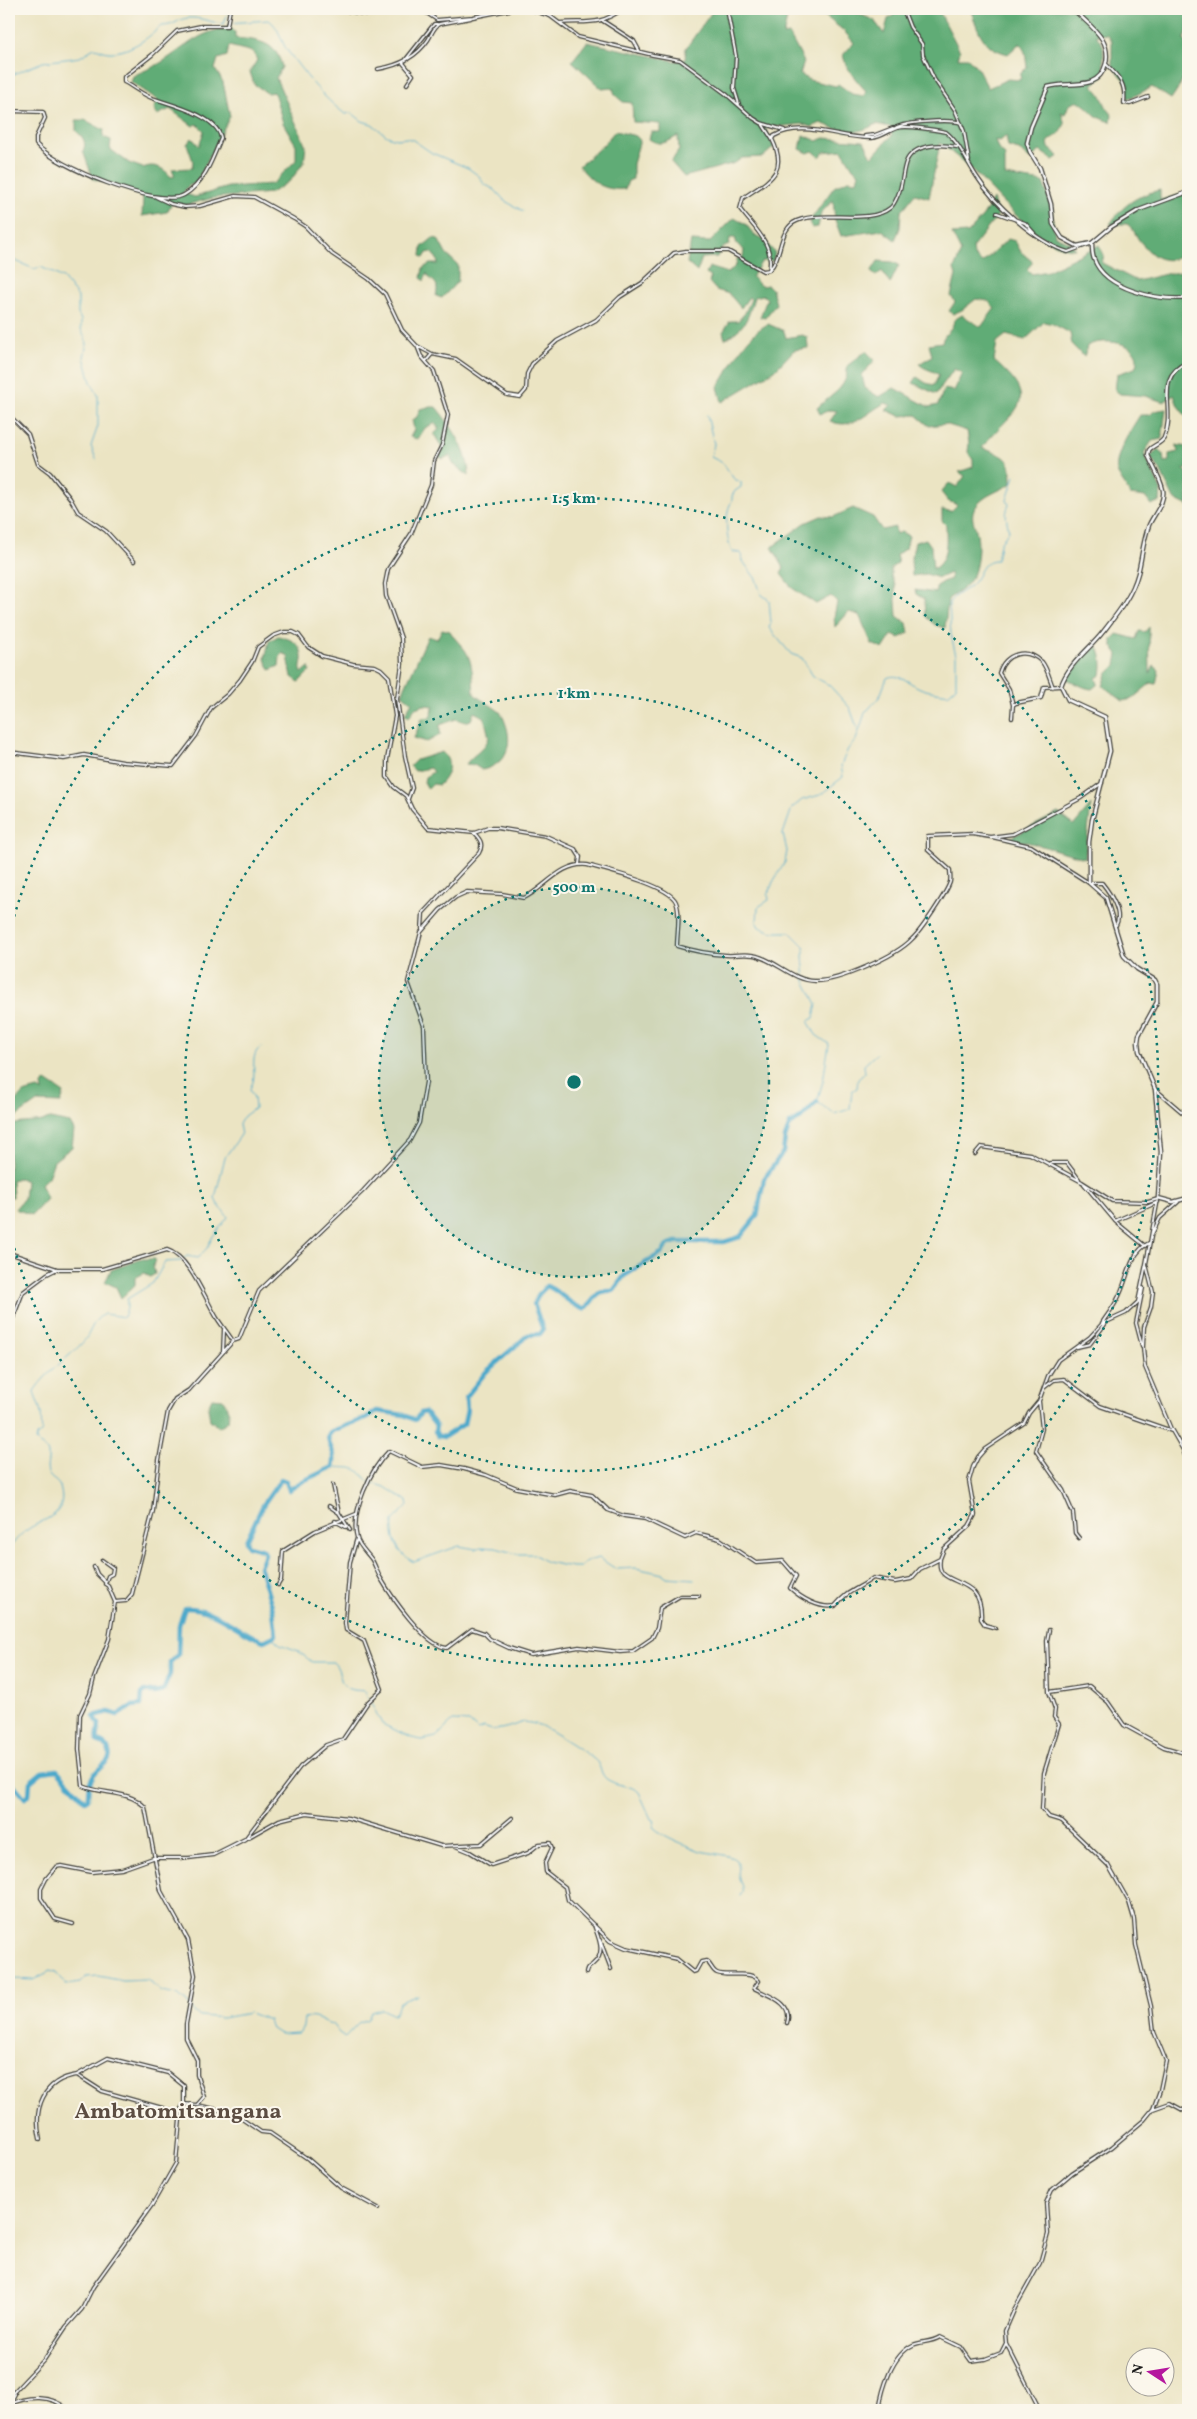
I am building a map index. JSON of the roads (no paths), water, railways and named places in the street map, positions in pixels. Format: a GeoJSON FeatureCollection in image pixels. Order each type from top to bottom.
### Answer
{"type":"FeatureCollection","features":[{"type":"Feature","properties":{"kind":"street"},"geometry":{"type":"LineString","coordinates":[[156,197],[179,196],[193,188],[205,173],[221,138],[220,132],[215,126],[189,110],[154,99],[124,82],[124,77],[152,55],[177,31],[201,26],[227,26],[230,9]]}},
{"type":"Feature","properties":{"kind":"street"},"geometry":{"type":"LineString","coordinates":[[337,9],[365,14],[389,9],[404,12],[425,12],[437,20],[473,17],[514,9],[532,10],[550,16],[578,37],[680,60],[761,123],[779,154],[778,171],[743,198],[740,209],[762,235],[767,249],[769,270]]}},
{"type":"Feature","properties":{"kind":"street"},"geometry":{"type":"LineString","coordinates":[[546,9],[550,16]]}},
{"type":"Feature","properties":{"kind":"street"},"geometry":{"type":"LineString","coordinates":[[560,23],[604,21],[624,9]]}},
{"type":"Feature","properties":{"kind":"street"},"geometry":{"type":"LineString","coordinates":[[726,9],[736,56],[734,88],[739,104]]}},
{"type":"Feature","properties":{"kind":"street"},"geometry":{"type":"LineString","coordinates":[[903,9],[910,27],[922,44],[924,55],[934,79],[961,123],[968,144],[969,161]]}},
{"type":"Feature","properties":{"kind":"street"},"geometry":{"type":"LineString","coordinates":[[1073,9],[1102,38],[1107,54],[1103,73],[1092,81],[1048,87],[1027,139],[1030,152],[1040,168],[1048,193],[1055,230],[1062,238],[1074,245],[1080,246],[1092,243]]}},
{"type":"Feature","properties":{"kind":"street"},"geometry":{"type":"LineString","coordinates":[[403,63],[434,24],[466,21],[473,17]]}},
{"type":"Feature","properties":{"kind":"street"},"geometry":{"type":"LineString","coordinates":[[604,21],[634,41],[640,52]]}},
{"type":"Feature","properties":{"kind":"street"},"geometry":{"type":"LineString","coordinates":[[378,69],[403,63],[416,54],[439,24]]}},
{"type":"Feature","properties":{"kind":"street"},"geometry":{"type":"LineString","coordinates":[[403,63],[413,75],[407,84]]}},
{"type":"Feature","properties":{"kind":"street"},"geometry":{"type":"LineString","coordinates":[[1106,64],[1118,76],[1124,87],[1126,93],[1124,104],[1130,104],[1148,97]]}},
{"type":"Feature","properties":{"kind":"street"},"geometry":{"type":"LineString","coordinates":[[9,111],[43,112],[45,118],[36,137],[36,144],[51,155],[103,181],[185,207],[200,206],[235,196],[254,197],[282,211],[306,227],[332,254],[369,279],[385,294],[402,330],[434,371],[448,414],[442,445],[434,461],[431,485],[411,534],[388,569],[385,584],[386,596],[401,638],[402,664],[397,699],[405,756],[412,788],[408,799]]}},
{"type":"Feature","properties":{"kind":"street"},"geometry":{"type":"LineString","coordinates":[[761,123],[785,130],[816,131],[877,138],[901,124],[926,124],[942,120],[961,123]]}},
{"type":"Feature","properties":{"kind":"street"},"geometry":{"type":"LineString","coordinates":[[895,128],[946,132],[969,161],[977,177],[1024,228],[1068,252],[1092,243],[1111,227],[1139,210],[1188,192]]}},
{"type":"Feature","properties":{"kind":"street"},"geometry":{"type":"LineString","coordinates":[[772,139],[785,130]]}},
{"type":"Feature","properties":{"kind":"street"},"geometry":{"type":"LineString","coordinates":[[416,346],[432,354],[456,359],[507,395],[520,397],[526,390],[528,374],[532,364],[557,341],[596,320],[624,294],[642,283],[674,253],[686,250],[728,251],[763,271],[769,270],[775,263],[782,241],[794,223],[808,218],[864,216],[884,212],[892,208],[902,187],[906,163],[911,155],[935,145],[957,147]]}},
{"type":"Feature","properties":{"kind":"street"},"geometry":{"type":"LineString","coordinates":[[997,213],[1016,219]]}},
{"type":"Feature","properties":{"kind":"street"},"geometry":{"type":"LineString","coordinates":[[1092,243],[1093,258],[1099,268],[1116,284],[1156,296],[1188,298]]}},
{"type":"Feature","properties":{"kind":"street"},"geometry":{"type":"LineString","coordinates":[[426,362],[432,354]]}},
{"type":"Feature","properties":{"kind":"street"},"geometry":{"type":"LineString","coordinates":[[1089,883],[1089,842],[1110,751],[1105,717],[1068,700],[1061,686],[1065,673],[1101,634],[1124,604],[1133,588],[1139,572],[1141,550],[1147,532],[1162,502],[1163,490],[1148,455],[1149,450],[1163,441],[1167,428],[1170,406],[1166,388],[1168,381],[1177,369],[1188,362]]}},
{"type":"Feature","properties":{"kind":"street"},"geometry":{"type":"LineString","coordinates":[[9,415],[28,434],[38,464],[50,473],[78,512],[106,531],[134,561]]}},
{"type":"Feature","properties":{"kind":"street"},"geometry":{"type":"LineString","coordinates":[[9,752],[64,759],[84,754],[123,762],[173,766],[196,736],[211,708],[228,694],[240,680],[252,662],[258,647],[273,636],[284,632],[293,632],[299,635],[308,647],[322,656],[353,664],[375,666],[389,677],[396,716],[388,760],[387,778],[408,799],[412,809],[428,828],[474,833],[488,828],[546,836],[575,849],[580,856],[579,864]]}},
{"type":"Feature","properties":{"kind":"street"},"geometry":{"type":"LineString","coordinates":[[1012,718],[1013,705],[999,673],[1004,662],[1011,656],[1025,653],[1043,663],[1052,687]]}},
{"type":"Feature","properties":{"kind":"street"},"geometry":{"type":"LineString","coordinates":[[1013,705],[1019,701],[1042,698],[1044,687],[1061,686]]}},
{"type":"Feature","properties":{"kind":"street"},"geometry":{"type":"LineString","coordinates":[[990,837],[1013,834],[1081,798],[1102,783]]}},
{"type":"Feature","properties":{"kind":"street"},"geometry":{"type":"LineString","coordinates":[[115,1602],[126,1601],[132,1594],[153,1512],[159,1460],[168,1411],[175,1399],[189,1390],[233,1341],[239,1339],[259,1291],[363,1191],[410,1140],[419,1123],[426,1082],[424,1026],[408,982],[421,932],[423,913],[479,853],[482,848],[480,840],[474,833]]}},
{"type":"Feature","properties":{"kind":"street"},"geometry":{"type":"LineString","coordinates":[[421,932],[430,920],[456,897],[467,892],[502,894],[524,898],[562,871],[579,864],[644,881],[674,898],[678,905],[677,946],[696,952],[728,956],[746,954],[757,956],[804,979],[815,981],[845,974],[876,962],[899,950],[915,937],[950,882],[950,870],[928,850],[928,836],[972,834],[1031,846],[1089,883],[1106,898],[1124,956],[1137,969],[1155,980],[1157,984],[1157,1002],[1139,1035],[1138,1042],[1139,1051],[1155,1089],[1161,1152],[1158,1200],[1138,1302],[1136,1328],[1142,1347],[1145,1367],[1188,1464]]}},
{"type":"Feature","properties":{"kind":"street"},"geometry":{"type":"LineString","coordinates":[[1089,883],[1098,882],[1106,888],[1117,910],[1119,920],[1116,926]]}},
{"type":"Feature","properties":{"kind":"street"},"geometry":{"type":"LineString","coordinates":[[1155,1089],[1183,1114],[1188,1114]]}},
{"type":"Feature","properties":{"kind":"street"},"geometry":{"type":"LineString","coordinates":[[975,1154],[982,1147],[1030,1154],[1082,1182],[1112,1201],[1148,1202],[1188,1198]]}},
{"type":"Feature","properties":{"kind":"street"},"geometry":{"type":"LineString","coordinates":[[1048,1163],[1067,1162],[1115,1221],[1145,1246]]}},
{"type":"Feature","properties":{"kind":"street"},"geometry":{"type":"LineString","coordinates":[[1115,1221],[1158,1200]]}},
{"type":"Feature","properties":{"kind":"street"},"geometry":{"type":"LineString","coordinates":[[1150,1238],[1160,1218],[1180,1200]]}},
{"type":"Feature","properties":{"kind":"street"},"geometry":{"type":"LineString","coordinates":[[996,1628],[985,1625],[981,1620],[982,1606],[975,1591],[948,1577],[941,1570],[940,1559],[944,1549],[969,1526],[975,1515],[969,1481],[973,1466],[985,1449],[1024,1423],[1029,1413],[1039,1401],[1048,1376],[1058,1360],[1090,1337],[1102,1324],[1118,1299],[1128,1270],[1145,1246],[1150,1243]]}},
{"type":"Feature","properties":{"kind":"street"},"geometry":{"type":"LineString","coordinates":[[9,1254],[15,1254],[57,1269],[102,1269],[167,1250],[184,1263],[233,1341]]}},
{"type":"Feature","properties":{"kind":"street"},"geometry":{"type":"LineString","coordinates":[[1142,1347],[1144,1327],[1151,1307],[1153,1292],[1146,1264]]}},
{"type":"Feature","properties":{"kind":"street"},"geometry":{"type":"LineString","coordinates":[[9,1377],[11,1367],[10,1326],[23,1292],[57,1269]]}},
{"type":"Feature","properties":{"kind":"street"},"geometry":{"type":"LineString","coordinates":[[1102,1324],[1126,1312],[1138,1302],[1143,1286],[1145,1269]]}},
{"type":"Feature","properties":{"kind":"street"},"geometry":{"type":"LineString","coordinates":[[1141,1290],[1143,1286]]}},
{"type":"Feature","properties":{"kind":"street"},"geometry":{"type":"LineString","coordinates":[[1076,1347],[1090,1344],[1106,1323]]}},
{"type":"Feature","properties":{"kind":"street"},"geometry":{"type":"LineString","coordinates":[[223,1352],[224,1326]]}},
{"type":"Feature","properties":{"kind":"street"},"geometry":{"type":"LineString","coordinates":[[1044,1387],[1054,1380],[1064,1379],[1100,1406],[1172,1431]]}},
{"type":"Feature","properties":{"kind":"street"},"geometry":{"type":"LineString","coordinates":[[1039,1401],[1042,1429],[1036,1452],[1063,1490],[1073,1513],[1076,1533],[1079,1538]]}},
{"type":"Feature","properties":{"kind":"street"},"geometry":{"type":"LineString","coordinates":[[9,1406],[12,1423],[9,1438]]}},
{"type":"Feature","properties":{"kind":"street"},"geometry":{"type":"LineString","coordinates":[[245,1839],[300,1767],[326,1745],[343,1739],[368,1702],[382,1690],[364,1641],[346,1630],[345,1623],[350,1562],[357,1534],[356,1514],[369,1479],[389,1451],[422,1467],[441,1465],[464,1469],[486,1474],[517,1488],[555,1495],[570,1491],[592,1495],[608,1510],[624,1516],[645,1519],[685,1538],[696,1533],[720,1539],[756,1563],[783,1561],[796,1576],[790,1588],[801,1598],[827,1606],[835,1606],[846,1593],[862,1586],[873,1578],[905,1582],[911,1579],[920,1568],[940,1559]]}},
{"type":"Feature","properties":{"kind":"street"},"geometry":{"type":"LineString","coordinates":[[333,1485],[339,1513]]}},
{"type":"Feature","properties":{"kind":"street"},"geometry":{"type":"LineString","coordinates":[[329,1506],[339,1513],[350,1530]]}},
{"type":"Feature","properties":{"kind":"street"},"geometry":{"type":"LineString","coordinates":[[278,1585],[281,1580],[283,1551],[335,1521],[356,1514]]}},
{"type":"Feature","properties":{"kind":"street"},"geometry":{"type":"LineString","coordinates":[[335,1521],[357,1534]]}},
{"type":"Feature","properties":{"kind":"street"},"geometry":{"type":"LineString","coordinates":[[356,1538],[398,1603],[424,1635],[433,1644],[442,1648],[447,1648],[472,1629],[484,1633],[490,1639],[510,1648],[532,1655],[579,1647],[620,1652],[632,1651],[652,1638],[657,1628],[660,1608],[680,1596],[699,1596]]}},
{"type":"Feature","properties":{"kind":"street"},"geometry":{"type":"LineString","coordinates":[[102,1560],[112,1568],[112,1574],[106,1582]]}},
{"type":"Feature","properties":{"kind":"street"},"geometry":{"type":"LineString","coordinates":[[94,1567],[97,1574],[106,1582],[115,1602],[108,1638],[90,1694],[80,1715],[80,1768],[83,1786],[116,1792],[141,1802],[146,1807],[153,1858],[161,1891],[188,1940],[195,1975],[189,2006],[186,2038],[197,2060],[197,2075],[204,2097],[197,2105]]}},
{"type":"Feature","properties":{"kind":"street"},"geometry":{"type":"LineString","coordinates":[[1040,2410],[1006,2343],[1005,2331],[1015,2308],[1040,2263],[1048,2234],[1046,2203],[1052,2190],[1072,2173],[1112,2147],[1144,2120],[1153,2109],[1160,2090],[1166,2061],[1154,2032],[1151,2006],[1136,1945],[1134,1919],[1129,1902],[1108,1866],[1062,1821],[1049,1817],[1042,1808],[1044,1772],[1059,1724],[1054,1717],[1055,1710],[1049,1692],[1047,1641],[1049,1630]]}},
{"type":"Feature","properties":{"kind":"street"},"geometry":{"type":"LineString","coordinates":[[1049,1692],[1089,1686],[1108,1702],[1124,1725],[1164,1747],[1188,1754]]}},
{"type":"Feature","properties":{"kind":"street"},"geometry":{"type":"LineString","coordinates":[[73,1924],[54,1919],[41,1898],[41,1890],[46,1879],[56,1867],[61,1866],[92,1872],[122,1869],[153,1858],[188,1858],[213,1855],[280,1820],[307,1813],[348,1818],[435,1844],[453,1845],[481,1844],[512,1818]]}},
{"type":"Feature","properties":{"kind":"street"},"geometry":{"type":"LineString","coordinates":[[453,1845],[470,1852],[491,1865],[528,1853],[538,1844],[550,1843],[552,1848],[545,1863],[546,1872],[566,1887],[568,1900],[616,1945],[677,1959],[692,1972],[696,1971],[701,1962],[706,1961],[716,1973],[730,1976],[747,1974],[757,1978],[759,1981],[754,1988],[776,1998],[788,2012],[786,2023]]}},
{"type":"Feature","properties":{"kind":"street"},"geometry":{"type":"LineString","coordinates":[[593,1923],[611,1969]]}},
{"type":"Feature","properties":{"kind":"street"},"geometry":{"type":"LineString","coordinates":[[586,1973],[588,1968],[599,1957],[600,1938]]}},
{"type":"Feature","properties":{"kind":"street"},"geometry":{"type":"LineString","coordinates":[[9,2405],[16,2392],[44,2360],[66,2327],[82,2309],[93,2287],[152,2205],[176,2163],[180,2113],[184,2104],[184,2086],[168,2073],[108,2058],[77,2075],[62,2080],[41,2097],[36,2118],[40,2139]]}},
{"type":"Feature","properties":{"kind":"street"},"geometry":{"type":"LineString","coordinates":[[77,2075],[102,2092],[180,2113]]}},
{"type":"Feature","properties":{"kind":"street"},"geometry":{"type":"LineString","coordinates":[[1153,2109],[1170,2103],[1188,2113]]}},
{"type":"Feature","properties":{"kind":"street"},"geometry":{"type":"LineString","coordinates":[[184,2104],[233,2113],[261,2132],[270,2133],[313,2162],[341,2188],[378,2208]]}},
{"type":"Feature","properties":{"kind":"street"},"geometry":{"type":"LineString","coordinates":[[879,2410],[880,2400],[889,2373],[904,2352],[914,2344],[931,2342],[940,2337],[961,2347],[971,2360],[985,2359],[1001,2353],[1006,2343]]}},
{"type":"Feature","properties":{"kind":"street"},"geometry":{"type":"LineString","coordinates":[[9,2397],[16,2392]]}},
{"type":"Feature","properties":{"kind":"street"},"geometry":{"type":"LineString","coordinates":[[9,2405],[29,2398],[54,2401],[68,2410]]}},
{"type":"Feature","properties":{"kind":"street"},"geometry":{"type":"LineString","coordinates":[[95,2410],[104,2410]]}},
{"type":"Feature","properties":{"kind":"waterway"},"geometry":{"type":"LineString","coordinates":[[9,76],[43,62],[80,57],[94,48],[109,52],[123,50],[144,40],[161,26],[170,25],[188,18],[224,24],[229,9]]}},
{"type":"Feature","properties":{"kind":"waterway"},"geometry":{"type":"LineString","coordinates":[[229,23],[269,20],[278,30],[287,50],[307,76],[345,114],[352,113],[362,121],[372,124],[387,136],[396,139],[407,138],[413,140],[432,153],[468,168],[479,176],[484,184],[495,190],[505,201],[523,211]]}},
{"type":"Feature","properties":{"kind":"waterway"},"geometry":{"type":"LineString","coordinates":[[9,258],[34,269],[41,267],[63,278],[78,297],[78,314],[81,320],[81,329],[87,343],[84,357],[91,382],[98,395],[98,426],[91,446],[96,459]]}},
{"type":"Feature","properties":{"kind":"waterway"},"geometry":{"type":"LineString","coordinates":[[707,415],[714,444],[711,457],[723,463],[734,479],[741,482],[741,487],[732,496],[727,516],[727,532],[732,552],[741,553],[742,560],[756,579],[761,594],[769,600],[771,623],[769,628],[791,654],[802,658],[813,676],[829,685],[850,708],[858,730]]}},
{"type":"Feature","properties":{"kind":"waterway"},"geometry":{"type":"LineString","coordinates":[[876,1054],[864,1065],[865,1073],[858,1079],[857,1088],[852,1091],[850,1109],[834,1114],[817,1102],[823,1081],[829,1044],[816,1035],[808,1021],[814,1018],[817,1004],[805,981],[803,956],[805,947],[790,932],[773,932],[759,927],[757,923],[758,907],[769,900],[768,895],[773,882],[785,862],[787,851],[783,834],[792,808],[802,800],[820,795],[843,777],[841,765],[848,749],[856,740],[865,713],[880,696],[887,678],[900,677],[923,689],[948,694],[956,687],[956,655],[951,635],[949,603],[973,583],[988,562],[997,560],[1000,544],[1009,531],[1006,518],[1009,505],[1007,500],[1015,476]]}},
{"type":"Feature","properties":{"kind":"waterway"},"geometry":{"type":"LineString","coordinates":[[9,1550],[22,1534],[53,1515],[61,1505],[60,1487],[48,1473],[47,1451],[36,1441],[37,1436],[42,1432],[41,1416],[34,1391],[45,1377],[84,1341],[100,1316],[104,1314],[124,1317],[127,1299],[153,1283],[165,1262],[181,1261],[187,1256],[198,1258],[228,1217],[215,1198],[225,1157],[241,1135],[239,1124],[244,1116],[255,1108],[254,1098],[250,1089],[254,1078],[254,1057],[258,1049],[262,1047]]}},
{"type":"Feature","properties":{"kind":"waterway"},"geometry":{"type":"LineString","coordinates":[[9,1779],[25,1798],[29,1794],[30,1782],[42,1772],[57,1770],[85,1801],[88,1799],[91,1779],[106,1763],[109,1756],[107,1747],[97,1741],[99,1724],[94,1716],[109,1712],[118,1715],[132,1706],[141,1705],[142,1694],[145,1691],[155,1693],[163,1691],[170,1674],[170,1662],[178,1655],[179,1625],[185,1608],[206,1611],[264,1641],[276,1635],[273,1610],[260,1567],[265,1554],[263,1550],[248,1546],[246,1541],[263,1505],[281,1479],[286,1481],[289,1490],[333,1467],[334,1457],[328,1436],[332,1431],[366,1418],[377,1411],[404,1415],[415,1420],[421,1413],[425,1412],[436,1426],[435,1431],[438,1436],[444,1437],[464,1424],[467,1410],[466,1397],[486,1372],[528,1335],[540,1334],[543,1330],[534,1304],[539,1294],[547,1286],[574,1305],[584,1309],[602,1292],[613,1291],[624,1276],[663,1252],[667,1245],[676,1242],[724,1242],[740,1237],[757,1216],[764,1179],[783,1152],[790,1124],[801,1118],[817,1102]]}},
{"type":"Feature","properties":{"kind":"waterway"},"geometry":{"type":"LineString","coordinates":[[333,1467],[356,1469],[367,1480]]}},
{"type":"Feature","properties":{"kind":"waterway"},"geometry":{"type":"LineString","coordinates":[[369,1482],[385,1487],[407,1501],[408,1505],[393,1521],[393,1533],[399,1550],[414,1562],[459,1546],[476,1549],[481,1547],[496,1548],[517,1554],[534,1554],[546,1562],[572,1567],[580,1567],[587,1561],[599,1558],[616,1569],[636,1568],[663,1574],[667,1577],[694,1579]]}},
{"type":"Feature","properties":{"kind":"waterway"},"geometry":{"type":"LineString","coordinates":[[272,1637],[280,1644],[298,1651],[312,1662],[333,1662],[338,1669],[343,1684],[351,1690],[365,1691],[368,1698]]}},
{"type":"Feature","properties":{"kind":"waterway"},"geometry":{"type":"LineString","coordinates":[[371,1703],[382,1724],[412,1738],[422,1740],[436,1737],[453,1721],[469,1722],[478,1730],[484,1727],[488,1729],[502,1729],[522,1722],[543,1727],[594,1759],[607,1779],[639,1792],[651,1819],[655,1821],[653,1827],[658,1831],[698,1850],[731,1857],[735,1860],[739,1865],[738,1876],[742,1889],[740,1896]]}},
{"type":"Feature","properties":{"kind":"waterway"},"geometry":{"type":"LineString","coordinates":[[9,1985],[14,1979],[33,1980],[50,1971],[56,1973],[66,1985],[80,1983],[86,1977],[99,1976],[123,1981],[147,1980],[162,1992],[176,1995],[187,2002],[196,2014],[201,2016],[222,2018],[249,2013],[269,2020],[272,2029],[280,2034],[299,2033],[303,2027],[304,2018],[311,2017],[332,2024],[345,2037],[358,2023],[368,2019],[371,2012],[381,2009],[394,2015],[400,2002],[418,1995]]}},
{"type":"Feature","properties":{"kind":"district","name":"Ambatomitsangana"},"geometry":{"type":"Point","coordinates":[178,2110]}}]}
